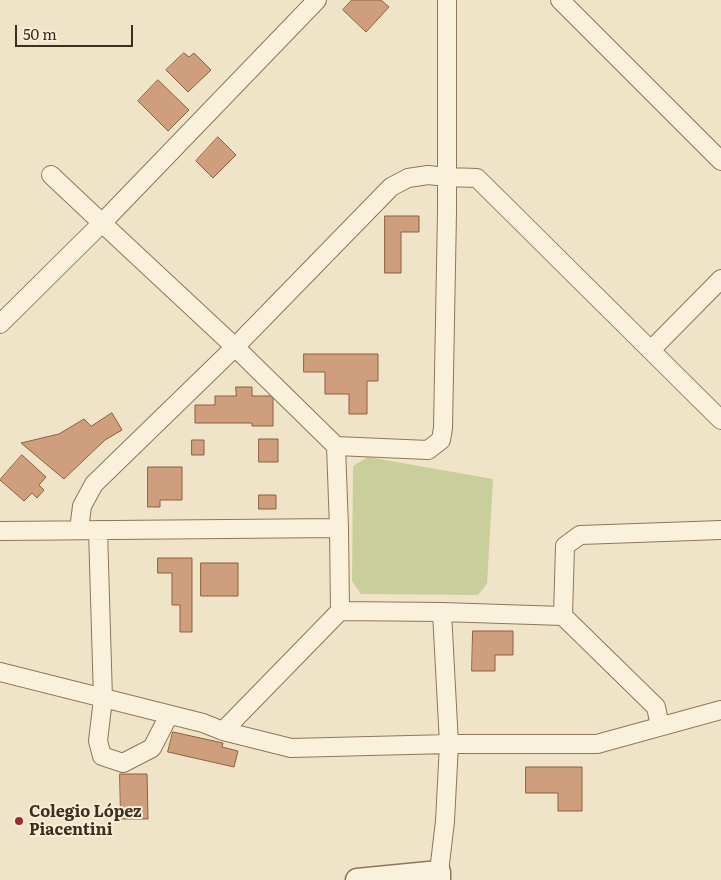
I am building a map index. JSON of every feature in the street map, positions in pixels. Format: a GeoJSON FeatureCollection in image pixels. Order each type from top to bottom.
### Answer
{"type":"FeatureCollection","features":[{"type":"Feature","properties":{"kind":"street"},"geometry":{"type":"LineString","coordinates":[[0,324],[318,0]]}},
{"type":"Feature","properties":{"kind":"street"},"geometry":{"type":"LineString","coordinates":[[51,175],[336,446],[428,450],[441,440],[443,428],[447,177],[446,0]]}},
{"type":"Feature","properties":{"kind":"street"},"geometry":{"type":"LineString","coordinates":[[560,0],[721,161]]}},
{"type":"Feature","properties":{"kind":"street"},"geometry":{"type":"LineString","coordinates":[[79,530],[82,506],[94,484],[234,347],[391,187],[408,178],[428,175],[478,178],[721,420]]}},
{"type":"Feature","properties":{"kind":"street"},"geometry":{"type":"LineString","coordinates":[[651,350],[721,279]]}},
{"type":"Feature","properties":{"kind":"street"},"geometry":{"type":"LineString","coordinates":[[223,731],[340,611],[336,446]]}},
{"type":"Feature","properties":{"kind":"street"},"geometry":{"type":"LineString","coordinates":[[0,531],[339,528]]}},
{"type":"Feature","properties":{"kind":"street"},"geometry":{"type":"LineString","coordinates":[[98,530],[103,699],[98,741],[102,756],[123,763],[152,748],[169,715]]}},
{"type":"Feature","properties":{"kind":"street"},"geometry":{"type":"LineString","coordinates":[[563,616],[564,546],[580,535],[721,530]]}},
{"type":"Feature","properties":{"kind":"street"},"geometry":{"type":"LineString","coordinates":[[340,611],[563,616],[656,707],[660,726]]}},
{"type":"Feature","properties":{"kind":"street"},"geometry":{"type":"LineString","coordinates":[[357,880],[439,876],[445,821],[449,744],[442,612]]}},
{"type":"Feature","properties":{"kind":"street"},"geometry":{"type":"LineString","coordinates":[[0,672],[292,748],[449,744],[597,744],[721,710]]}},
{"type":"Feature","properties":{"kind":"green space"},"geometry":{"type":"Polygon","coordinates":[[[368,457],[493,479],[487,584],[478,595],[361,594],[352,581],[353,466],[368,457]]]}},
{"type":"Feature","properties":{"kind":"building"},"geometry":{"type":"Polygon","coordinates":[[[352,0],[381,0],[389,7],[366,32],[343,10],[352,0]]]}},
{"type":"Feature","properties":{"kind":"building"},"geometry":{"type":"Polygon","coordinates":[[[184,53],[189,57],[194,53],[211,70],[188,92],[166,70],[184,53]]]}},
{"type":"Feature","properties":{"kind":"building"},"geometry":{"type":"Polygon","coordinates":[[[158,80],[189,110],[168,131],[138,101],[158,80]]]}},
{"type":"Feature","properties":{"kind":"building"},"geometry":{"type":"Polygon","coordinates":[[[218,137],[236,155],[213,178],[196,161],[218,137]]]}},
{"type":"Feature","properties":{"kind":"building"},"geometry":{"type":"Polygon","coordinates":[[[385,216],[419,216],[419,232],[401,232],[401,273],[385,273],[385,216]]]}},
{"type":"Feature","properties":{"kind":"building"},"geometry":{"type":"Polygon","coordinates":[[[304,354],[378,354],[378,381],[367,381],[367,414],[349,414],[349,394],[325,394],[325,372],[304,372],[304,354]]]}},
{"type":"Feature","properties":{"kind":"building"},"geometry":{"type":"Polygon","coordinates":[[[236,387],[252,387],[252,396],[273,396],[273,426],[252,426],[252,423],[195,423],[195,405],[215,405],[215,396],[236,396],[236,387]]]}},
{"type":"Feature","properties":{"kind":"building"},"geometry":{"type":"Polygon","coordinates":[[[112,413],[122,430],[105,440],[64,479],[21,443],[59,434],[84,419],[91,426],[112,413]]]}},
{"type":"Feature","properties":{"kind":"building"},"geometry":{"type":"Polygon","coordinates":[[[259,439],[278,439],[278,462],[259,462],[259,439]]]}},
{"type":"Feature","properties":{"kind":"building"},"geometry":{"type":"Polygon","coordinates":[[[192,440],[204,440],[204,455],[192,455],[192,440]]]}},
{"type":"Feature","properties":{"kind":"building"},"geometry":{"type":"Polygon","coordinates":[[[22,455],[46,477],[39,485],[44,490],[37,498],[32,493],[24,501],[0,480],[22,455]]]}},
{"type":"Feature","properties":{"kind":"building"},"geometry":{"type":"Polygon","coordinates":[[[148,467],[182,467],[182,500],[160,500],[160,507],[148,507],[148,467]]]}},
{"type":"Feature","properties":{"kind":"building"},"geometry":{"type":"Polygon","coordinates":[[[259,495],[276,495],[276,509],[259,509],[259,495]]]}},
{"type":"Feature","properties":{"kind":"building"},"geometry":{"type":"Polygon","coordinates":[[[158,558],[192,558],[192,632],[180,632],[180,605],[172,605],[172,573],[158,573],[158,558]]]}},
{"type":"Feature","properties":{"kind":"building"},"geometry":{"type":"Polygon","coordinates":[[[201,563],[238,563],[238,596],[201,596],[201,563]]]}},
{"type":"Feature","properties":{"kind":"building"},"geometry":{"type":"Polygon","coordinates":[[[473,631],[513,631],[513,655],[495,655],[495,671],[472,671],[473,631]]]}},
{"type":"Feature","properties":{"kind":"building"},"geometry":{"type":"Polygon","coordinates":[[[173,732],[223,743],[222,747],[238,751],[234,767],[168,752],[173,732]]]}},
{"type":"Feature","properties":{"kind":"building"},"geometry":{"type":"Polygon","coordinates":[[[526,767],[582,767],[582,811],[558,811],[558,793],[526,793],[526,767]]]}},
{"type":"Feature","properties":{"kind":"building"},"geometry":{"type":"Polygon","coordinates":[[[120,774],[147,774],[148,819],[121,819],[120,774]]]}},
{"type":"Feature","properties":{"kind":"place","name":"Colegio López Piacentini"},"geometry":{"type":"Point","coordinates":[19,821]}}]}
